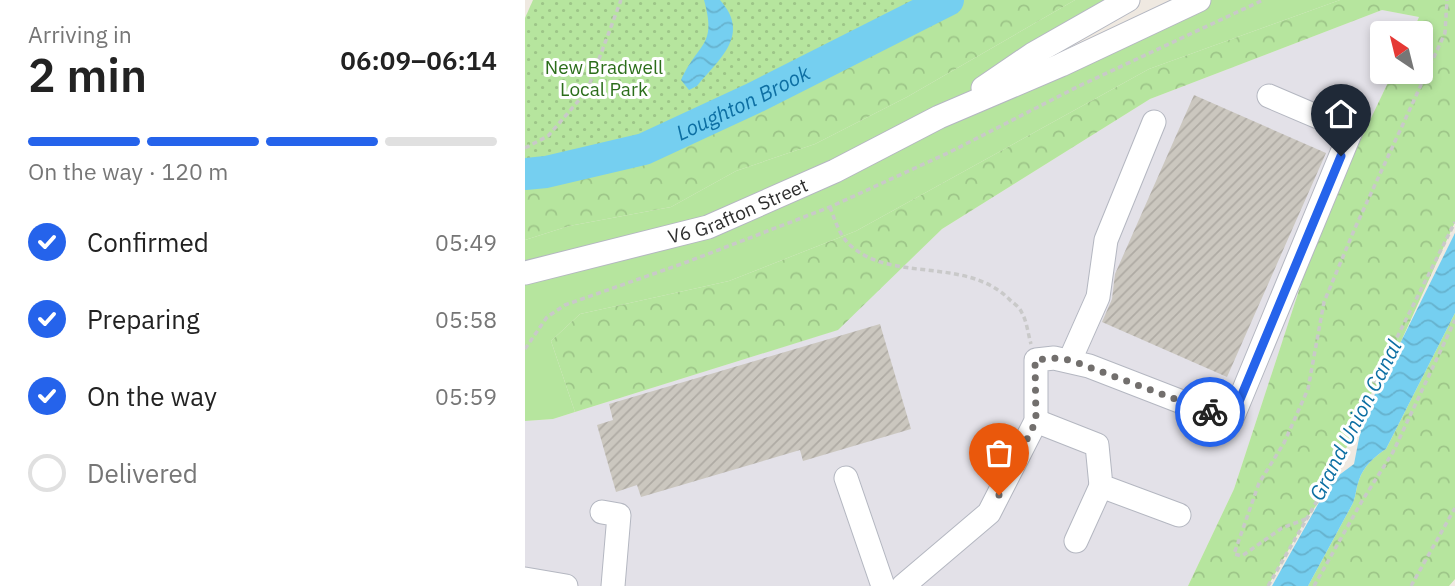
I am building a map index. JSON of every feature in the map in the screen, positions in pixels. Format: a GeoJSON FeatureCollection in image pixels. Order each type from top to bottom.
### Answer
{"type":"FeatureCollection","features":[{"type":"Feature","properties":{"kind":"street","name":"V6 Grafton Street"},"geometry":{"type":"LineString","coordinates":[[939,117],[1033,54],[1128,0]]}},
{"type":"Feature","properties":{"kind":"street","name":"V6 Grafton Street"},"geometry":{"type":"LineString","coordinates":[[525,273],[708,228],[835,171],[939,117],[1061,65],[1199,0]]}},
{"type":"Feature","properties":{"kind":"street"},"geometry":{"type":"LineString","coordinates":[[903,586],[989,513],[1036,421],[1035,360],[1070,360],[1231,421],[1351,131],[1269,96]]}},
{"type":"Feature","properties":{"kind":"street"},"geometry":{"type":"LineString","coordinates":[[1070,360],[1098,297],[1106,240],[1154,122]]}},
{"type":"Feature","properties":{"kind":"street"},"geometry":{"type":"LineString","coordinates":[[1036,421],[1097,445],[1101,486],[1076,541]]}},
{"type":"Feature","properties":{"kind":"street"},"geometry":{"type":"LineString","coordinates":[[846,478],[883,586]]}},
{"type":"Feature","properties":{"kind":"street"},"geometry":{"type":"LineString","coordinates":[[1101,486],[1179,515]]}},
{"type":"Feature","properties":{"kind":"street"},"geometry":{"type":"LineString","coordinates":[[603,512],[619,515],[613,586]]}},
{"type":"Feature","properties":{"kind":"street"},"geometry":{"type":"LineString","coordinates":[[525,579],[566,586]]}},
{"type":"Feature","properties":{"kind":"path"},"geometry":{"type":"LineString","coordinates":[[525,148],[548,136],[587,91],[621,0]]}},
{"type":"Feature","properties":{"kind":"path"},"geometry":{"type":"LineString","coordinates":[[525,349],[547,317],[565,305],[830,207],[950,152],[1077,87],[1263,0]]}},
{"type":"Feature","properties":{"kind":"path"},"geometry":{"type":"LineString","coordinates":[[1306,519],[1282,528],[1242,556],[1234,554],[1259,483],[1284,443],[1308,390],[1324,302],[1445,33],[1447,0]]}},
{"type":"Feature","properties":{"kind":"path"},"geometry":{"type":"LineString","coordinates":[[830,207],[843,237],[862,254],[906,267],[931,269],[986,281],[1007,296],[1022,312],[1035,360]]}},
{"type":"Feature","properties":{"kind":"path"},"geometry":{"type":"LineString","coordinates":[[1268,586],[1344,454],[1362,407],[1455,222]]}},
{"type":"Feature","properties":{"kind":"path"},"geometry":{"type":"LineString","coordinates":[[1314,586],[1362,500],[1393,452],[1455,320]]}},
{"type":"Feature","properties":{"kind":"path"},"geometry":{"type":"LineString","coordinates":[[1411,586],[1455,508]]}},
{"type":"Feature","properties":{"kind":"shaded area"},"geometry":{"type":"Polygon","coordinates":[[[1382,10],[1419,17],[1417,21],[1370,21],[1370,84],[1387,84],[1321,223],[1234,489],[1188,586],[525,586],[525,421],[553,419],[837,330],[942,229],[1150,99],[1382,10]]]}},
{"type":"Feature","properties":{"kind":"green space","name":"New Bradwell Local Park"},"geometry":{"type":"Polygon","coordinates":[[[533,0],[948,0],[754,98],[644,149],[546,172],[525,174],[525,18],[533,0]]]}},
{"type":"Feature","properties":{"kind":"green space"},"geometry":{"type":"Polygon","coordinates":[[[948,0],[1075,0],[907,97],[815,144],[736,171],[671,207],[569,226],[525,240],[525,174],[546,172],[644,149],[754,98],[948,0]]]}},
{"type":"Feature","properties":{"kind":"green space"},"geometry":{"type":"Polygon","coordinates":[[[1075,0],[1128,0],[946,113],[1190,0],[1340,0],[1149,69],[856,231],[729,281],[580,314],[551,341],[575,412],[553,419],[525,421],[525,240],[569,226],[671,207],[736,171],[815,144],[907,97],[1075,0]]]}},
{"type":"Feature","properties":{"kind":"green space"},"geometry":{"type":"Polygon","coordinates":[[[1340,0],[1455,0],[1455,222],[1389,368],[1362,407],[1344,454],[1334,469],[1328,490],[1306,519],[1268,586],[1188,586],[1234,489],[1321,223],[1387,84],[1433,84],[1433,21],[1417,21],[1419,17],[1382,10],[1150,99],[942,229],[838,330],[575,412],[551,341],[580,314],[729,281],[856,231],[1149,69],[1340,0]]]}},
{"type":"Feature","properties":{"kind":"green space"},"geometry":{"type":"Polygon","coordinates":[[[1455,313],[1455,579],[1449,586],[1308,586],[1353,503],[1363,471],[1386,449],[1455,313]]]}},
{"type":"Feature","properties":{"kind":"water"},"geometry":{"type":"Polygon","coordinates":[[[704,0],[720,0],[733,24],[732,35],[723,56],[697,86],[689,90],[681,80],[707,36],[704,0]]]}},
{"type":"Feature","properties":{"kind":"water"},"geometry":{"type":"Polygon","coordinates":[[[1455,233],[1455,313],[1386,449],[1363,471],[1353,503],[1308,586],[1272,586],[1331,481],[1354,464],[1363,418],[1455,233]]]}},
{"type":"Feature","properties":{"kind":"building"},"geometry":{"type":"Polygon","coordinates":[[[1194,95],[1326,153],[1227,377],[1102,322],[1112,299],[1115,274],[1194,95]]]}},
{"type":"Feature","properties":{"kind":"building"},"geometry":{"type":"Polygon","coordinates":[[[880,324],[911,429],[803,461],[800,450],[641,497],[637,485],[616,492],[597,425],[613,420],[609,404],[880,324]]]}},
{"type":"Feature","properties":{"kind":"waterway","name":"Loughton Brook"},"geometry":{"type":"LineString","coordinates":[[525,174],[546,172],[644,149],[754,98],[948,0]]}},
{"type":"Feature","properties":{"kind":"way so far"},"geometry":{"type":"LineString","coordinates":[[999,495],[1036,421],[1035,360],[1070,360],[1210,412]]}},
{"type":"Feature","properties":{"kind":"route"},"geometry":{"type":"LineString","coordinates":[[1210,412],[1231,421],[1341,156]]}},
{"type":"Feature","properties":{"kind":"water label","name":"Grand Union Canal"},"geometry":{"type":"Point","coordinates":[1355,420]}}]}
